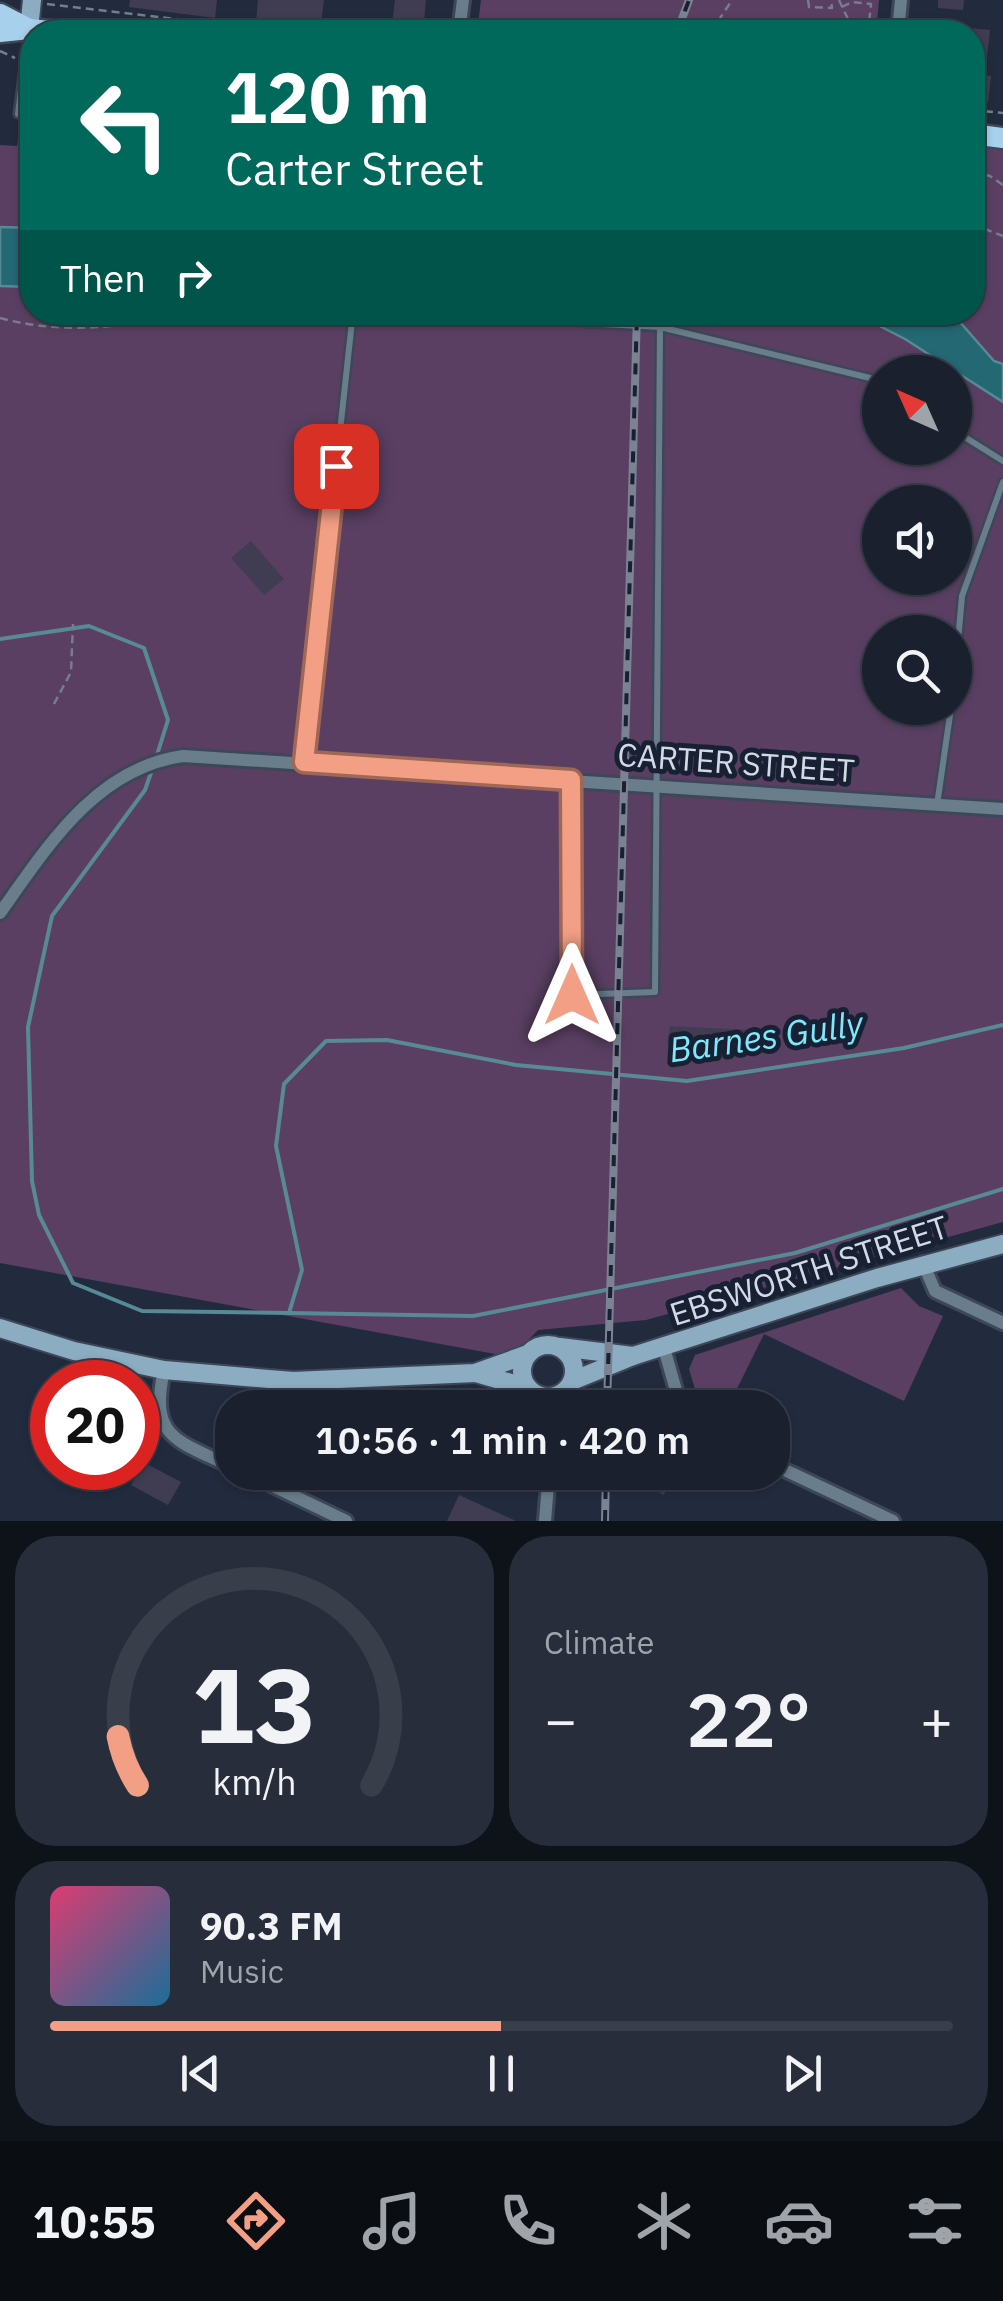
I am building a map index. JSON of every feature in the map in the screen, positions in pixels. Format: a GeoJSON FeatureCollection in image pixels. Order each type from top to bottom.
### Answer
{"type":"FeatureCollection","features":[{"type":"Feature","properties":{"kind":"street","name":"CARTER STREET"},"geometry":{"type":"LineString","coordinates":[[0,913],[90,800],[110,784],[148,764],[183,756],[1003,809]]}},
{"type":"Feature","properties":{"kind":"street","name":"EBSWORTH STREET"},"geometry":{"type":"LineString","coordinates":[[570,1385],[633,1356],[923,1263],[1003,1244]]}},
{"type":"Feature","properties":{"kind":"street"},"geometry":{"type":"LineString","coordinates":[[923,1263],[935,1291],[1003,1324]]}},
{"type":"Feature","properties":{"kind":"street"},"geometry":{"type":"LineString","coordinates":[[0,1328],[74,1352],[164,1370],[293,1380],[475,1373],[543,1345],[560,1347],[574,1366],[568,1390]]}},
{"type":"Feature","properties":{"kind":"street","name":"EBSWORTH STREET"},"geometry":{"type":"LineString","coordinates":[[560,1347],[633,1356]]}},
{"type":"Feature","properties":{"kind":"street"},"geometry":{"type":"LineString","coordinates":[[664,1348],[676,1390]]}},
{"type":"Feature","properties":{"kind":"street"},"geometry":{"type":"LineString","coordinates":[[528,1354],[522,1367],[531,1390]]}},
{"type":"Feature","properties":{"kind":"street"},"geometry":{"type":"LineString","coordinates":[[164,1370],[157,1400],[162,1424],[215,1458]]}},
{"type":"Feature","properties":{"kind":"street"},"geometry":{"type":"LineString","coordinates":[[475,1373],[518,1390]]}},
{"type":"Feature","properties":{"kind":"street"},"geometry":{"type":"LineString","coordinates":[[560,1390],[570,1385]]}},
{"type":"Feature","properties":{"kind":"street"},"geometry":{"type":"LineString","coordinates":[[790,1472],[893,1521]]}},
{"type":"Feature","properties":{"kind":"street"},"geometry":{"type":"LineString","coordinates":[[281,1490],[346,1521]]}},
{"type":"Feature","properties":{"kind":"street"},"geometry":{"type":"LineString","coordinates":[[545,1521],[548,1490]]}},
{"type":"Feature","properties":{"kind":"lane"},"geometry":{"type":"LineString","coordinates":[[18,114],[20,99]]}},
{"type":"Feature","properties":{"kind":"lane"},"geometry":{"type":"LineString","coordinates":[[304,762],[352,325]]}},
{"type":"Feature","properties":{"kind":"lane"},"geometry":{"type":"LineString","coordinates":[[629,325],[660,327],[862,376]]}},
{"type":"Feature","properties":{"kind":"lane"},"geometry":{"type":"LineString","coordinates":[[571,780],[572,995],[655,992],[660,327]]}},
{"type":"Feature","properties":{"kind":"lane"},"geometry":{"type":"LineString","coordinates":[[972,442],[1003,461]]}},
{"type":"Feature","properties":{"kind":"lane"},"geometry":{"type":"LineString","coordinates":[[960,615],[962,596],[1003,482]]}},
{"type":"Feature","properties":{"kind":"lane"},"geometry":{"type":"LineString","coordinates":[[937,806],[948,725]]}},
{"type":"Feature","properties":{"kind":"path"},"geometry":{"type":"LineString","coordinates":[[808,0],[809,7],[827,11],[832,8],[831,0]]}},
{"type":"Feature","properties":{"kind":"path"},"geometry":{"type":"LineString","coordinates":[[839,0],[848,20]]}},
{"type":"Feature","properties":{"kind":"path"},"geometry":{"type":"LineString","coordinates":[[32,1],[189,20]]}},
{"type":"Feature","properties":{"kind":"path"},"geometry":{"type":"LineString","coordinates":[[842,7],[852,2],[871,2]]}},
{"type":"Feature","properties":{"kind":"path"},"geometry":{"type":"LineString","coordinates":[[26,325],[101,329],[124,325]]}},
{"type":"Feature","properties":{"kind":"path"},"geometry":{"type":"LineString","coordinates":[[54,704],[71,672],[73,624]]}},
{"type":"Feature","properties":{"kind":"shaded area"},"geometry":{"type":"Polygon","coordinates":[[[481,0],[879,0],[877,20],[478,20],[481,0]]]}},
{"type":"Feature","properties":{"kind":"shaded area"},"geometry":{"type":"Polygon","coordinates":[[[20,125],[20,228],[0,227],[0,145],[17,146],[20,125]]]}},
{"type":"Feature","properties":{"kind":"shaded area"},"geometry":{"type":"Polygon","coordinates":[[[985,148],[1003,150],[1003,364],[994,361],[962,325],[985,325],[985,148]]]}},
{"type":"Feature","properties":{"kind":"shaded area"},"geometry":{"type":"Polygon","coordinates":[[[0,227],[20,228],[20,287],[0,286],[0,227]]]}},
{"type":"Feature","properties":{"kind":"shaded area"},"geometry":{"type":"Polygon","coordinates":[[[0,286],[20,287],[20,325],[878,325],[930,355],[862,355],[862,465],[972,465],[972,382],[1003,402],[1003,1222],[646,1320],[538,1330],[512,1357],[0,1263],[0,286]]]}},
{"type":"Feature","properties":{"kind":"shaded area"},"geometry":{"type":"Polygon","coordinates":[[[878,325],[962,325],[994,361],[1003,364],[1003,402],[972,382],[972,355],[930,355],[878,325]]]}},
{"type":"Feature","properties":{"kind":"shaded area"},"geometry":{"type":"Polygon","coordinates":[[[901,1288],[919,1306],[943,1316],[904,1401],[764,1334],[736,1390],[695,1390],[689,1369],[695,1355],[901,1288]]]}},
{"type":"Feature","properties":{"kind":"building"},"geometry":{"type":"Polygon","coordinates":[[[130,0],[217,0],[215,18],[129,7],[130,0]]]}},
{"type":"Feature","properties":{"kind":"building"},"geometry":{"type":"Polygon","coordinates":[[[258,0],[324,0],[321,20],[256,20],[258,0]]]}},
{"type":"Feature","properties":{"kind":"building"},"geometry":{"type":"Polygon","coordinates":[[[395,0],[426,0],[424,20],[392,20],[395,0]]]}},
{"type":"Feature","properties":{"kind":"building"},"geometry":{"type":"Polygon","coordinates":[[[938,0],[964,0],[963,10],[938,8],[938,0]]]}},
{"type":"Feature","properties":{"kind":"building"},"geometry":{"type":"Polygon","coordinates":[[[985,30],[990,30],[985,75],[985,30]]]}},
{"type":"Feature","properties":{"kind":"building"},"geometry":{"type":"Polygon","coordinates":[[[985,75],[991,76],[988,103],[985,103],[985,75]]]}},
{"type":"Feature","properties":{"kind":"building"},"geometry":{"type":"Polygon","coordinates":[[[251,541],[284,579],[264,595],[231,558],[251,541]]]}},
{"type":"Feature","properties":{"kind":"building"},"geometry":{"type":"Polygon","coordinates":[[[670,1026],[751,1030],[749,1048],[667,1044],[670,1026]]]}},
{"type":"Feature","properties":{"kind":"building"},"geometry":{"type":"Polygon","coordinates":[[[160,1471],[181,1482],[168,1505],[140,1490],[160,1490],[160,1471]]]}},
{"type":"Feature","properties":{"kind":"building"},"geometry":{"type":"Polygon","coordinates":[[[459,1495],[516,1521],[447,1521],[459,1495]]]}},
{"type":"Feature","properties":{"kind":"waterway","name":"Barnes Gully"},"geometry":{"type":"LineString","coordinates":[[0,639],[89,626],[144,648],[168,720],[156,758]]}},
{"type":"Feature","properties":{"kind":"waterway","name":"Barnes Gully"},"geometry":{"type":"LineString","coordinates":[[153,767],[145,790],[52,916],[28,1027],[32,1181],[39,1215],[73,1283],[142,1311],[289,1313],[302,1270],[276,1146],[284,1084],[326,1041],[387,1040],[516,1065],[687,1081],[904,1048],[1003,1025]]}},
{"type":"Feature","properties":{"kind":"waterway"},"geometry":{"type":"LineString","coordinates":[[289,1313],[473,1316],[795,1253],[1003,1189]]}},
{"type":"Feature","properties":{"kind":"railway"},"geometry":{"type":"LineString","coordinates":[[682,20],[689,0]]}},
{"type":"Feature","properties":{"kind":"railway"},"geometry":{"type":"LineString","coordinates":[[607,1390],[637,325]]}},
{"type":"Feature","properties":{"kind":"railway"},"geometry":{"type":"LineString","coordinates":[[605,1521],[606,1490]]}},
{"type":"Feature","properties":{"kind":"route"},"geometry":{"type":"LineString","coordinates":[[336,466],[304,762],[571,780],[572,995]]}}]}
